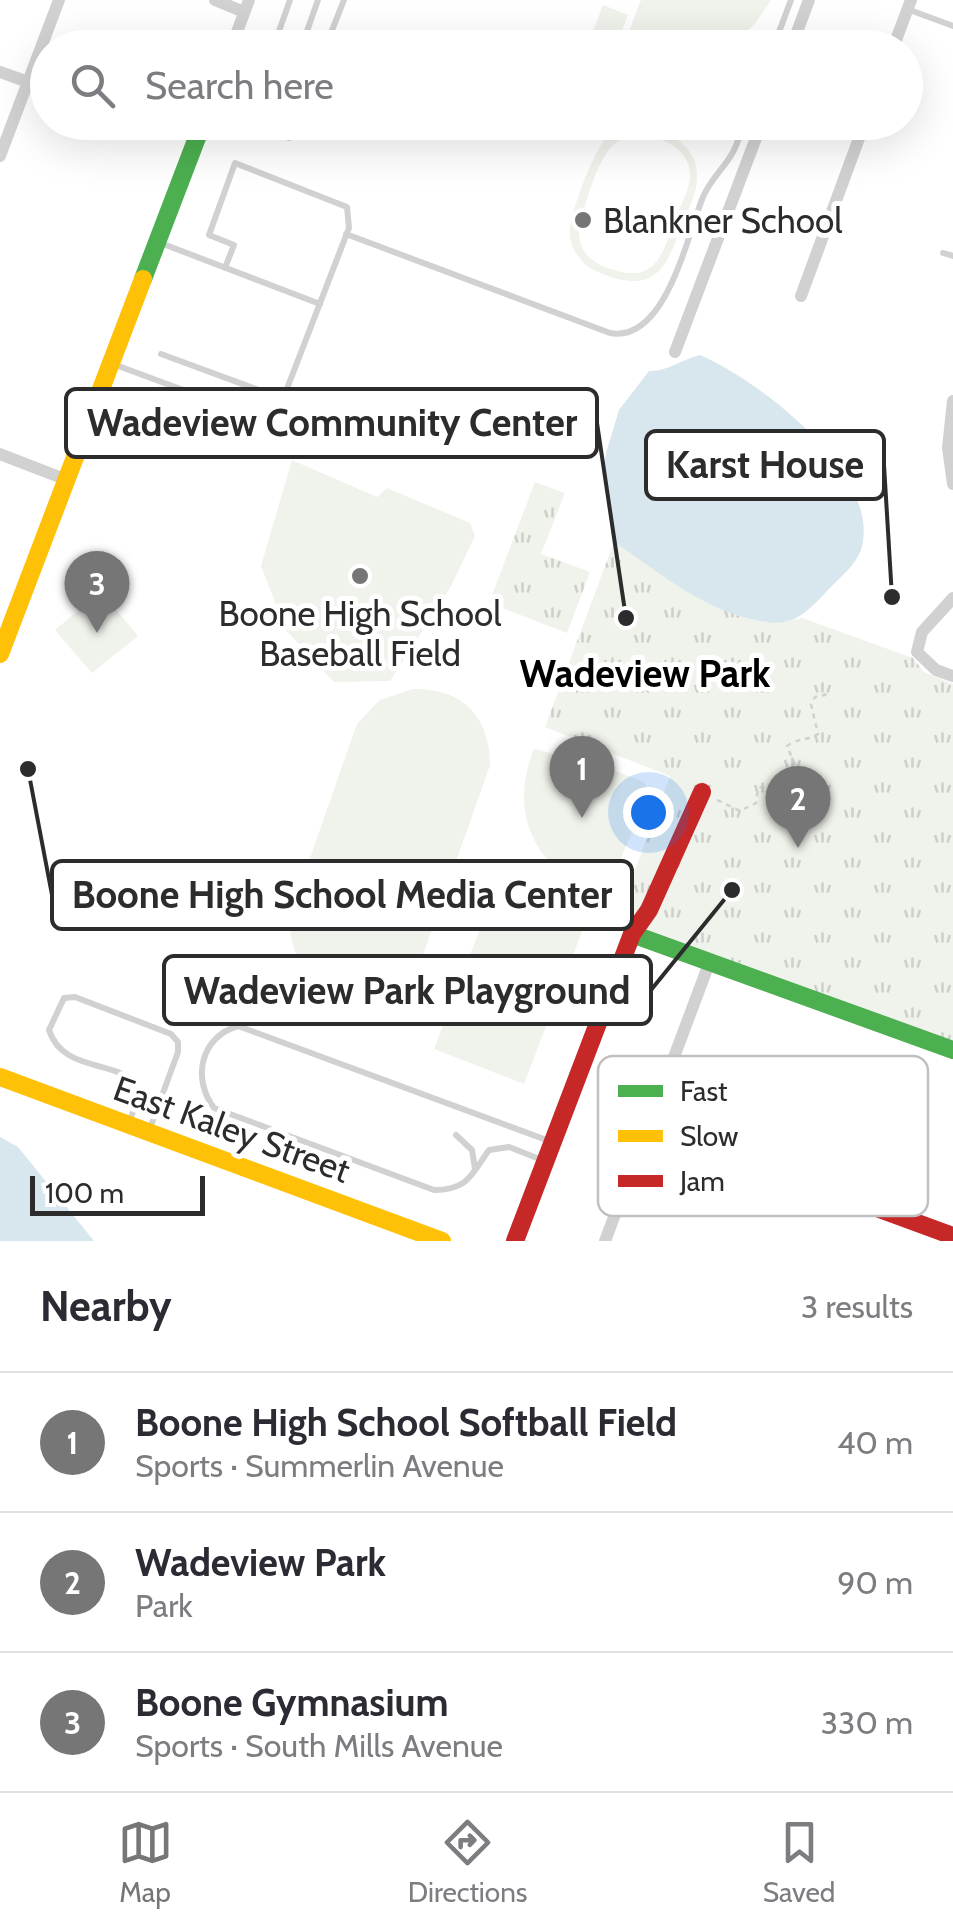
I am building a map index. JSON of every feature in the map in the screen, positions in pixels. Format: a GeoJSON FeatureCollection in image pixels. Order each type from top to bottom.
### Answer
{"type":"FeatureCollection","features":[{"type":"Feature","properties":{"kind":"street"},"geometry":{"type":"LineString","coordinates":[[47,30],[58,0]]}},
{"type":"Feature","properties":{"kind":"street"},"geometry":{"type":"LineString","coordinates":[[215,0],[247,6],[238,30]]}},
{"type":"Feature","properties":{"kind":"street"},"geometry":{"type":"LineString","coordinates":[[797,30],[809,0]]}},
{"type":"Feature","properties":{"kind":"street"},"geometry":{"type":"LineString","coordinates":[[900,30],[909,4]]}},
{"type":"Feature","properties":{"kind":"street"},"geometry":{"type":"LineString","coordinates":[[0,72],[28,82]]}},
{"type":"Feature","properties":{"kind":"street"},"geometry":{"type":"LineString","coordinates":[[0,156],[30,77]]}},
{"type":"Feature","properties":{"kind":"street"},"geometry":{"type":"LineString","coordinates":[[0,654],[196,140]]}},
{"type":"Feature","properties":{"kind":"street"},"geometry":{"type":"LineString","coordinates":[[675,352],[755,140]]}},
{"type":"Feature","properties":{"kind":"street"},"geometry":{"type":"LineString","coordinates":[[801,296],[858,140]]}},
{"type":"Feature","properties":{"kind":"street"},"geometry":{"type":"LineString","coordinates":[[953,401],[948,448],[953,484]]}},
{"type":"Feature","properties":{"kind":"street"},"geometry":{"type":"LineString","coordinates":[[0,454],[66,480]]}},
{"type":"Feature","properties":{"kind":"street"},"geometry":{"type":"LineString","coordinates":[[953,598],[922,632],[917,652],[936,670],[953,676]]}},
{"type":"Feature","properties":{"kind":"street"},"geometry":{"type":"LineString","coordinates":[[516,1241],[632,934],[650,910],[702,792]]}},
{"type":"Feature","properties":{"kind":"street"},"geometry":{"type":"LineString","coordinates":[[632,934],[953,1050]]}},
{"type":"Feature","properties":{"kind":"street"},"geometry":{"type":"LineString","coordinates":[[674,1056],[710,961]]}},
{"type":"Feature","properties":{"kind":"street","name":"East Kaley Street"},"geometry":{"type":"LineString","coordinates":[[0,1077],[442,1241]]}},
{"type":"Feature","properties":{"kind":"street"},"geometry":{"type":"LineString","coordinates":[[605,1241],[614,1216]]}},
{"type":"Feature","properties":{"kind":"street"},"geometry":{"type":"LineString","coordinates":[[899,1216],[953,1236]]}},
{"type":"Feature","properties":{"kind":"lane"},"geometry":{"type":"LineString","coordinates":[[279,30],[290,0]]}},
{"type":"Feature","properties":{"kind":"lane"},"geometry":{"type":"LineString","coordinates":[[307,30],[318,0]]}},
{"type":"Feature","properties":{"kind":"lane"},"geometry":{"type":"LineString","coordinates":[[332,30],[344,0]]}},
{"type":"Feature","properties":{"kind":"lane"},"geometry":{"type":"LineString","coordinates":[[781,30],[792,0]]}},
{"type":"Feature","properties":{"kind":"lane"},"geometry":{"type":"LineString","coordinates":[[909,4],[953,26]]}},
{"type":"Feature","properties":{"kind":"lane"},"geometry":{"type":"LineString","coordinates":[[346,234],[610,333],[634,332],[670,288],[705,193],[737,140]]}},
{"type":"Feature","properties":{"kind":"lane"},"geometry":{"type":"LineString","coordinates":[[161,354],[282,399],[351,222],[348,208],[235,163],[208,236],[234,245],[225,268]]}},
{"type":"Feature","properties":{"kind":"lane"},"geometry":{"type":"LineString","coordinates":[[158,242],[320,304]]}},
{"type":"Feature","properties":{"kind":"lane"},"geometry":{"type":"LineString","coordinates":[[943,253],[953,256]]}},
{"type":"Feature","properties":{"kind":"lane"},"geometry":{"type":"LineString","coordinates":[[112,364],[275,424]]}},
{"type":"Feature","properties":{"kind":"lane"},"geometry":{"type":"LineString","coordinates":[[128,1124],[138,1088],[132,1079],[60,1050],[52,1039],[49,1030],[64,998],[75,997],[170,1034],[178,1042],[178,1052],[149,1132]]}},
{"type":"Feature","properties":{"kind":"lane"},"geometry":{"type":"LineString","coordinates":[[546,1161],[509,1147],[489,1150],[466,1183],[454,1190],[434,1190],[214,1108],[201,1091],[202,1072],[210,1046],[224,1030],[238,1026],[553,1142]]}},
{"type":"Feature","properties":{"kind":"lane"},"geometry":{"type":"LineString","coordinates":[[456,1135],[472,1150],[475,1170]]}},
{"type":"Feature","properties":{"kind":"path"},"geometry":{"type":"LineString","coordinates":[[702,792],[740,811],[756,803],[758,788],[794,778],[798,772],[787,746],[794,740],[818,734],[811,704],[828,690]]}},
{"type":"Feature","properties":{"kind":"green space"},"geometry":{"type":"Polygon","coordinates":[[[641,0],[771,0],[748,30],[630,30],[641,0]]]}},
{"type":"Feature","properties":{"kind":"green space"},"geometry":{"type":"Polygon","coordinates":[[[603,5],[628,15],[622,30],[593,30],[603,5]]]}},
{"type":"Feature","properties":{"kind":"green space"},"geometry":{"type":"Polygon","coordinates":[[[606,140],[620,140],[604,157],[593,182],[580,221],[581,243],[596,263],[629,273],[641,272],[657,261],[690,181],[685,157],[662,140],[677,140],[686,147],[696,166],[696,189],[667,260],[652,276],[641,280],[628,281],[597,272],[581,260],[572,244],[570,228],[577,201],[606,140]]]}},
{"type":"Feature","properties":{"kind":"green space","name":"Boone High School Baseball Field"},"geometry":{"type":"Polygon","coordinates":[[[292,460],[377,497],[387,488],[470,523],[475,536],[451,586],[390,681],[334,682],[286,630],[261,566],[292,460]]]}},
{"type":"Feature","properties":{"kind":"green space"},"geometry":{"type":"Polygon","coordinates":[[[535,482],[565,493],[541,554],[590,572],[567,633],[489,603],[535,482]]]}},
{"type":"Feature","properties":{"kind":"green space","name":"Wadeview Park"},"geometry":{"type":"Polygon","coordinates":[[[614,542],[702,599],[738,615],[782,622],[802,618],[913,658],[924,672],[953,684],[953,1046],[616,921],[670,776],[545,727],[614,542]]]}},
{"type":"Feature","properties":{"kind":"green space"},"geometry":{"type":"Polygon","coordinates":[[[101,592],[138,636],[92,673],[55,630],[101,592]]]}},
{"type":"Feature","properties":{"kind":"green space"},"geometry":{"type":"Polygon","coordinates":[[[413,689],[446,694],[470,708],[485,732],[490,765],[398,1026],[383,1021],[396,985],[357,992],[323,983],[299,958],[289,918],[357,724],[380,700],[413,689]]]}},
{"type":"Feature","properties":{"kind":"green space"},"geometry":{"type":"Polygon","coordinates":[[[534,749],[600,765],[644,782],[649,791],[604,899],[562,874],[534,840],[524,798],[534,749]]]}},
{"type":"Feature","properties":{"kind":"green space"},"geometry":{"type":"Polygon","coordinates":[[[499,879],[589,913],[524,1084],[434,1049],[499,879]]]}},
{"type":"Feature","properties":{"kind":"shaded area"},"geometry":{"type":"Polygon","coordinates":[[[700,355],[783,408],[836,462],[854,492],[863,521],[859,556],[807,611],[789,621],[768,622],[740,616],[707,603],[614,542],[603,475],[619,410],[649,371],[700,355]]]}},
{"type":"Feature","properties":{"kind":"shaded area"},"geometry":{"type":"Polygon","coordinates":[[[0,1137],[18,1147],[94,1241],[0,1241],[0,1137]]]}},
{"type":"Feature","properties":{"kind":"traffic: fast"},"geometry":{"type":"LineString","coordinates":[[143,279],[196,140]]}},
{"type":"Feature","properties":{"kind":"traffic: fast"},"geometry":{"type":"LineString","coordinates":[[632,934],[953,1050]]}},
{"type":"Feature","properties":{"kind":"traffic: slow"},"geometry":{"type":"LineString","coordinates":[[0,654],[143,279]]}},
{"type":"Feature","properties":{"kind":"traffic: slow"},"geometry":{"type":"LineString","coordinates":[[0,1077],[442,1241]]}},
{"type":"Feature","properties":{"kind":"traffic: jam"},"geometry":{"type":"LineString","coordinates":[[515,1241],[632,934],[649,910],[702,792]]}},
{"type":"Feature","properties":{"kind":"traffic: jam"},"geometry":{"type":"LineString","coordinates":[[899,1216],[953,1236]]}},
{"type":"Feature","properties":{"kind":"place","name":"Blankner School"},"geometry":{"type":"Point","coordinates":[583,220]}},
{"type":"Feature","properties":{"kind":"place","name":"Boone High School Baseball Field"},"geometry":{"type":"Point","coordinates":[360,576]}},
{"type":"Feature","properties":{"kind":"place","name":"Karst House"},"geometry":{"type":"Point","coordinates":[892,597]}},
{"type":"Feature","properties":{"kind":"place","name":"Wadeview Community Center"},"geometry":{"type":"Point","coordinates":[626,618]}},
{"type":"Feature","properties":{"kind":"place","name":"Boone Gymnasium"},"geometry":{"type":"Point","coordinates":[97,633]}},
{"type":"Feature","properties":{"kind":"place","name":"Boone High School Media Center"},"geometry":{"type":"Point","coordinates":[28,769]}},
{"type":"Feature","properties":{"kind":"place","name":"Boone High School Softball Field"},"geometry":{"type":"Point","coordinates":[582,818]}},
{"type":"Feature","properties":{"kind":"place","name":"Wadeview Park"},"geometry":{"type":"Point","coordinates":[798,848]}},
{"type":"Feature","properties":{"kind":"place","name":"Wadeview Park Playground"},"geometry":{"type":"Point","coordinates":[732,890]}},
{"type":"Feature","properties":{"kind":"district","name":"Wadeview Park"},"geometry":{"type":"Point","coordinates":[645,673]}}]}
